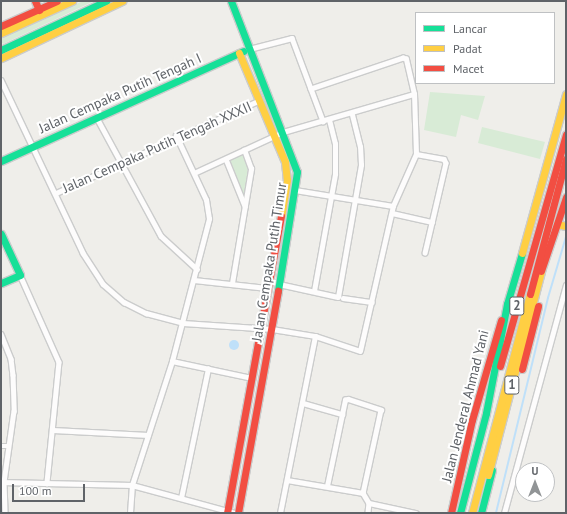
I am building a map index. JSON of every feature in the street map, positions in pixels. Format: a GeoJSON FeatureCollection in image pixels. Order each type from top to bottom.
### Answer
{"type":"FeatureCollection","features":[{"type":"Feature","properties":{"kind":"main road"},"geometry":{"type":"LineString","coordinates":[[35,1],[39,10]]}},
{"type":"Feature","properties":{"kind":"main road"},"geometry":{"type":"LineString","coordinates":[[1,26],[57,1]]}},
{"type":"Feature","properties":{"kind":"main road"},"geometry":{"type":"LineString","coordinates":[[1,33],[72,1]]}},
{"type":"Feature","properties":{"kind":"main road"},"geometry":{"type":"LineString","coordinates":[[1,50],[106,1]]}},
{"type":"Feature","properties":{"kind":"main road"},"geometry":{"type":"LineString","coordinates":[[1,58],[122,1]]}},
{"type":"Feature","properties":{"kind":"main road","name":"Jalan Cempaka Putih Timur"},"geometry":{"type":"LineString","coordinates":[[230,1],[245,51],[282,132],[297,172],[271,329],[231,513]]}},
{"type":"Feature","properties":{"kind":"main road"},"geometry":{"type":"LineString","coordinates":[[61,30],[66,19]]}},
{"type":"Feature","properties":{"kind":"main road"},"geometry":{"type":"LineString","coordinates":[[231,513],[260,328],[287,180],[285,162],[258,100],[245,51]]}},
{"type":"Feature","properties":{"kind":"main road","name":"Jalan Cempaka Putih Tengah I"},"geometry":{"type":"LineString","coordinates":[[1,161],[245,51]]}},
{"type":"Feature","properties":{"kind":"main road","name":"Jalan Jenderal Ahmad Yani"},"geometry":{"type":"LineString","coordinates":[[453,513],[472,420],[559,124],[566,94]]}},
{"type":"Feature","properties":{"kind":"main road","name":"Jalan Jenderal Ahmad Yani"},"geometry":{"type":"LineString","coordinates":[[559,124],[566,116]]}},
{"type":"Feature","properties":{"kind":"main road","name":"2"},"geometry":{"type":"LineString","coordinates":[[464,513],[509,333],[566,134]]}},
{"type":"Feature","properties":{"kind":"main road","name":"2"},"geometry":{"type":"LineString","coordinates":[[472,513],[566,158]]}},
{"type":"Feature","properties":{"kind":"main road","name":"1"},"geometry":{"type":"LineString","coordinates":[[479,513],[547,258],[561,225],[566,197]]}},
{"type":"Feature","properties":{"kind":"main road"},"geometry":{"type":"LineString","coordinates":[[1,234],[20,275],[1,283]]}},
{"type":"Feature","properties":{"kind":"main road"},"geometry":{"type":"LineString","coordinates":[[479,513],[531,341],[547,258]]}},
{"type":"Feature","properties":{"kind":"main road"},"geometry":{"type":"LineString","coordinates":[[453,513],[467,470],[485,404],[505,310]]}},
{"type":"Feature","properties":{"kind":"main road","name":"Jalan Jenderal Ahmad Yani"},"geometry":{"type":"LineString","coordinates":[[460,513],[486,413],[505,310]]}},
{"type":"Feature","properties":{"kind":"street"},"geometry":{"type":"LineString","coordinates":[[245,51],[286,37],[292,38],[323,121]]}},
{"type":"Feature","properties":{"kind":"street"},"geometry":{"type":"LineString","coordinates":[[1,80],[56,192],[76,239],[103,284],[124,302],[146,313],[183,323],[271,329],[315,336],[353,350],[362,351],[393,206],[416,154],[414,94],[406,59],[403,58],[311,89]]}},
{"type":"Feature","properties":{"kind":"street"},"geometry":{"type":"LineString","coordinates":[[194,173],[282,132],[352,114],[414,94]]}},
{"type":"Feature","properties":{"kind":"street","name":"Jalan Cempaka Putih Tengah XXXII"},"geometry":{"type":"LineString","coordinates":[[56,192],[176,136],[258,100]]}},
{"type":"Feature","properties":{"kind":"street"},"geometry":{"type":"LineString","coordinates":[[341,297],[362,158],[352,114]]}},
{"type":"Feature","properties":{"kind":"street"},"geometry":{"type":"LineString","coordinates":[[97,118],[161,236],[197,268]]}},
{"type":"Feature","properties":{"kind":"street"},"geometry":{"type":"LineString","coordinates":[[314,291],[335,161],[335,144],[329,120]]}},
{"type":"Feature","properties":{"kind":"street"},"geometry":{"type":"LineString","coordinates":[[130,513],[132,485],[183,323],[209,212],[194,173],[176,136]]}},
{"type":"Feature","properties":{"kind":"street"},"geometry":{"type":"LineString","coordinates":[[232,283],[251,169],[244,150]]}},
{"type":"Feature","properties":{"kind":"street"},"geometry":{"type":"LineString","coordinates":[[416,154],[444,159],[446,163],[425,254]]}},
{"type":"Feature","properties":{"kind":"street"},"geometry":{"type":"LineString","coordinates":[[226,159],[245,206]]}},
{"type":"Feature","properties":{"kind":"street"},"geometry":{"type":"LineString","coordinates":[[295,190],[356,202],[393,206]]}},
{"type":"Feature","properties":{"kind":"street"},"geometry":{"type":"LineString","coordinates":[[392,213],[432,222]]}},
{"type":"Feature","properties":{"kind":"street"},"geometry":{"type":"LineString","coordinates":[[20,275],[59,362],[47,483]]}},
{"type":"Feature","properties":{"kind":"street"},"geometry":{"type":"LineString","coordinates":[[194,280],[267,288]]}},
{"type":"Feature","properties":{"kind":"street"},"geometry":{"type":"LineString","coordinates":[[279,284],[372,302]]}},
{"type":"Feature","properties":{"kind":"street"},"geometry":{"type":"LineString","coordinates":[[504,513],[566,285]]}},
{"type":"Feature","properties":{"kind":"street"},"geometry":{"type":"LineString","coordinates":[[1,334],[11,358],[14,411],[2,482],[5,513]]}},
{"type":"Feature","properties":{"kind":"street"},"geometry":{"type":"LineString","coordinates":[[280,513],[303,403],[315,336]]}},
{"type":"Feature","properties":{"kind":"street"},"geometry":{"type":"LineString","coordinates":[[172,361],[252,378]]}},
{"type":"Feature","properties":{"kind":"street"},"geometry":{"type":"LineString","coordinates":[[180,498],[208,369]]}},
{"type":"Feature","properties":{"kind":"street"},"geometry":{"type":"LineString","coordinates":[[327,486],[345,400],[348,399],[381,410],[363,493],[369,503],[368,513]]}},
{"type":"Feature","properties":{"kind":"street"},"geometry":{"type":"LineString","coordinates":[[303,403],[342,414]]}},
{"type":"Feature","properties":{"kind":"street"},"geometry":{"type":"LineString","coordinates":[[53,430],[148,435]]}},
{"type":"Feature","properties":{"kind":"street"},"geometry":{"type":"LineString","coordinates":[[1,446],[8,446]]}},
{"type":"Feature","properties":{"kind":"street"},"geometry":{"type":"LineString","coordinates":[[287,480],[363,493]]}},
{"type":"Feature","properties":{"kind":"street"},"geometry":{"type":"LineString","coordinates":[[2,482],[132,485],[231,513]]}},
{"type":"Feature","properties":{"kind":"street"},"geometry":{"type":"LineString","coordinates":[[369,503],[416,513]]}},
{"type":"Feature","properties":{"kind":"green space"},"geometry":{"type":"Polygon","coordinates":[[[83,1],[94,1],[3,44],[1,41],[1,38],[83,1]]]}},
{"type":"Feature","properties":{"kind":"green space"},"geometry":{"type":"Polygon","coordinates":[[[430,92],[485,96],[478,120],[461,115],[456,137],[424,130],[430,92]]]}},
{"type":"Feature","properties":{"kind":"green space"},"geometry":{"type":"Polygon","coordinates":[[[482,127],[545,142],[540,159],[478,143],[482,127]]]}},
{"type":"Feature","properties":{"kind":"green space"},"geometry":{"type":"Polygon","coordinates":[[[242,154],[248,168],[244,197],[229,160],[242,154]]]}},
{"type":"Feature","properties":{"kind":"water"},"geometry":{"type":"Polygon","coordinates":[[[232,340],[236,340],[238,341],[238,349],[232,350],[229,347],[229,343],[232,340]]]}},
{"type":"Feature","properties":{"kind":"waterway"},"geometry":{"type":"LineString","coordinates":[[496,513],[548,298],[566,237]]}},
{"type":"Feature","properties":{"kind":"traffic: fast"},"geometry":{"type":"LineString","coordinates":[[1,50],[106,1]]}},
{"type":"Feature","properties":{"kind":"traffic: fast"},"geometry":{"type":"LineString","coordinates":[[231,1],[297,172],[278,291]]}},
{"type":"Feature","properties":{"kind":"traffic: fast"},"geometry":{"type":"LineString","coordinates":[[1,161],[243,51]]}},
{"type":"Feature","properties":{"kind":"traffic: fast"},"geometry":{"type":"LineString","coordinates":[[1,234],[20,275],[1,283]]}},
{"type":"Feature","properties":{"kind":"traffic: fast"},"geometry":{"type":"LineString","coordinates":[[460,513],[486,413],[507,304],[522,253]]}},
{"type":"Feature","properties":{"kind":"traffic: fast"},"geometry":{"type":"LineString","coordinates":[[481,513],[492,470]]}},
{"type":"Feature","properties":{"kind":"traffic: slow"},"geometry":{"type":"LineString","coordinates":[[1,33],[72,1]]}},
{"type":"Feature","properties":{"kind":"traffic: slow"},"geometry":{"type":"LineString","coordinates":[[1,58],[122,1]]}},
{"type":"Feature","properties":{"kind":"traffic: slow"},"geometry":{"type":"LineString","coordinates":[[239,53],[285,162],[287,180],[281,216]]}},
{"type":"Feature","properties":{"kind":"traffic: slow"},"geometry":{"type":"LineString","coordinates":[[522,253],[566,94]]}},
{"type":"Feature","properties":{"kind":"traffic: slow"},"geometry":{"type":"LineString","coordinates":[[557,224],[566,226]]}},
{"type":"Feature","properties":{"kind":"traffic: slow"},"geometry":{"type":"LineString","coordinates":[[488,475],[541,271]]}},
{"type":"Feature","properties":{"kind":"traffic: slow"},"geometry":{"type":"LineString","coordinates":[[472,513],[530,294]]}},
{"type":"Feature","properties":{"kind":"traffic: jam"},"geometry":{"type":"LineString","coordinates":[[35,1],[39,10]]}},
{"type":"Feature","properties":{"kind":"traffic: jam"},"geometry":{"type":"LineString","coordinates":[[1,26],[57,1]]}},
{"type":"Feature","properties":{"kind":"traffic: jam"},"geometry":{"type":"LineString","coordinates":[[500,366],[566,134]]}},
{"type":"Feature","properties":{"kind":"traffic: jam"},"geometry":{"type":"LineString","coordinates":[[530,294],[566,159]]}},
{"type":"Feature","properties":{"kind":"traffic: jam"},"geometry":{"type":"LineString","coordinates":[[541,271],[566,197]]}},
{"type":"Feature","properties":{"kind":"traffic: jam"},"geometry":{"type":"LineString","coordinates":[[227,513],[281,216]]}},
{"type":"Feature","properties":{"kind":"traffic: jam"},"geometry":{"type":"LineString","coordinates":[[238,513],[278,291]]}},
{"type":"Feature","properties":{"kind":"traffic: jam"},"geometry":{"type":"LineString","coordinates":[[522,369],[538,306]]}},
{"type":"Feature","properties":{"kind":"traffic: jam"},"geometry":{"type":"LineString","coordinates":[[451,513],[472,420],[501,320]]}}]}
